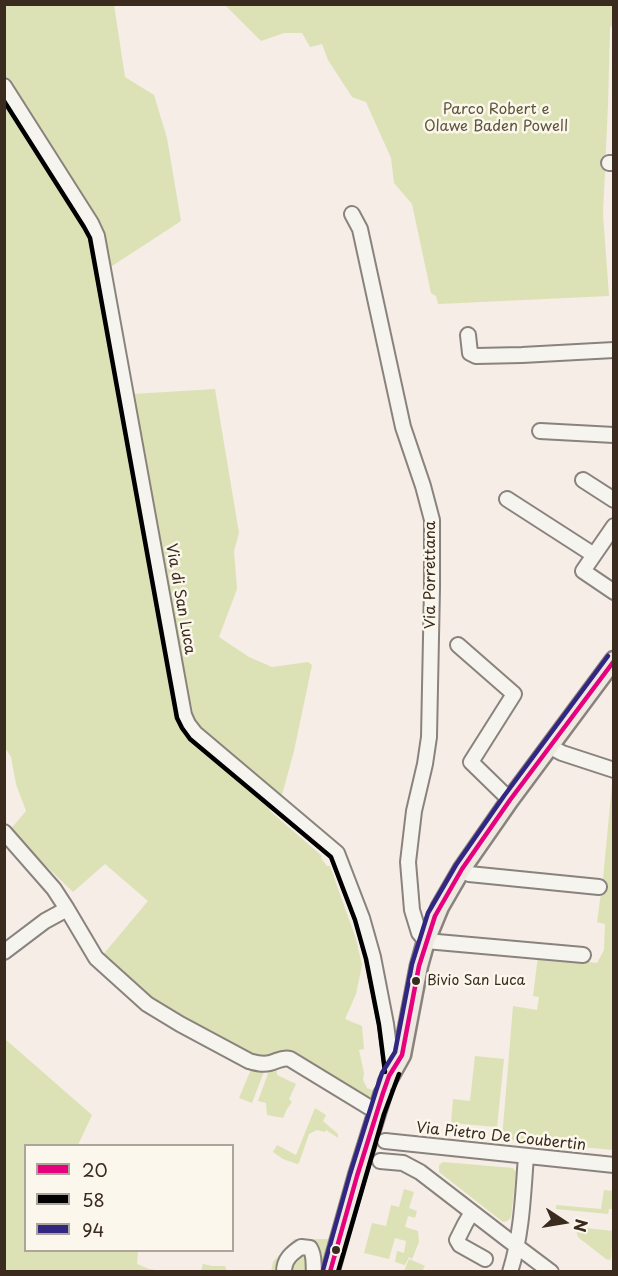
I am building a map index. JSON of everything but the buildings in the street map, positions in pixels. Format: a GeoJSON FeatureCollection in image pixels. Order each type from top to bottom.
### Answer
{"type":"FeatureCollection","features":[{"type":"Feature","properties":{"kind":"main road"},"geometry":{"type":"LineString","coordinates":[[330,1272],[372,1160],[378,1139],[377,1112],[387,1082],[402,1055],[419,966],[440,907],[462,868],[614,660]]}},
{"type":"Feature","properties":{"kind":"street","name":"Via di San Luca"},"geometry":{"type":"LineString","coordinates":[[4,86],[97,236],[184,715],[195,733],[337,853],[362,918],[373,957],[386,1024],[387,1082]]}},
{"type":"Feature","properties":{"kind":"street","name":"Via Porrettana"},"geometry":{"type":"LineString","coordinates":[[352,214],[360,229],[403,427],[432,520],[429,737],[414,811],[408,862],[412,910],[419,933],[426,941]]}},
{"type":"Feature","properties":{"kind":"street"},"geometry":{"type":"LineString","coordinates":[[468,335],[470,353],[476,356],[614,350]]}},
{"type":"Feature","properties":{"kind":"street"},"geometry":{"type":"LineString","coordinates":[[540,431],[614,435]]}},
{"type":"Feature","properties":{"kind":"street"},"geometry":{"type":"LineString","coordinates":[[583,480],[614,500]]}},
{"type":"Feature","properties":{"kind":"street"},"geometry":{"type":"LineString","coordinates":[[507,499],[594,555]]}},
{"type":"Feature","properties":{"kind":"street"},"geometry":{"type":"LineString","coordinates":[[614,526],[583,571],[614,592]]}},
{"type":"Feature","properties":{"kind":"street"},"geometry":{"type":"LineString","coordinates":[[458,645],[514,694],[471,762],[510,800]]}},
{"type":"Feature","properties":{"kind":"street"},"geometry":{"type":"LineString","coordinates":[[549,746],[562,753],[614,770]]}},
{"type":"Feature","properties":{"kind":"street"},"geometry":{"type":"LineString","coordinates":[[4,832],[54,889],[96,958],[153,1008],[249,1061],[263,1064],[282,1058],[290,1059],[377,1112]]}},
{"type":"Feature","properties":{"kind":"street"},"geometry":{"type":"LineString","coordinates":[[462,868],[469,874],[599,887]]}},
{"type":"Feature","properties":{"kind":"street"},"geometry":{"type":"LineString","coordinates":[[4,952],[45,921],[67,909]]}},
{"type":"Feature","properties":{"kind":"street"},"geometry":{"type":"LineString","coordinates":[[426,941],[583,955]]}},
{"type":"Feature","properties":{"kind":"street","name":"Via Pietro De Coubertin"},"geometry":{"type":"LineString","coordinates":[[378,1139],[438,1148],[614,1165]]}},
{"type":"Feature","properties":{"kind":"street"},"geometry":{"type":"LineString","coordinates":[[420,1172],[425,1153],[430,1149],[438,1148]]}},
{"type":"Feature","properties":{"kind":"street"},"geometry":{"type":"LineString","coordinates":[[510,1272],[518,1247],[526,1156]]}},
{"type":"Feature","properties":{"kind":"street"},"geometry":{"type":"LineString","coordinates":[[372,1160],[403,1163],[420,1172],[551,1272]]}},
{"type":"Feature","properties":{"kind":"street"},"geometry":{"type":"LineString","coordinates":[[472,1212],[457,1240],[460,1245],[485,1260]]}},
{"type":"Feature","properties":{"kind":"street"},"geometry":{"type":"LineString","coordinates":[[284,1272],[286,1261],[302,1247],[310,1248],[312,1252],[314,1272]]}},
{"type":"Feature","properties":{"kind":"green space"},"geometry":{"type":"Polygon","coordinates":[[[5,5],[114,5],[125,77],[154,95],[167,138],[181,221],[109,268],[133,394],[215,389],[239,533],[234,551],[237,589],[219,637],[249,657],[272,667],[308,662],[312,665],[282,795],[279,793],[270,811],[322,856],[327,866],[330,866],[356,939],[362,965],[356,994],[345,1019],[362,1026],[364,1049],[359,1050],[364,1073],[363,1080],[367,1088],[377,1092],[374,1098],[365,1096],[294,1052],[257,1058],[160,1007],[101,957],[148,901],[105,864],[73,892],[9,831],[26,811],[16,784],[11,757],[4,746],[4,102],[23,130],[34,128],[5,82],[5,5]]]}},
{"type":"Feature","properties":{"kind":"green space","name":"Parco Robert e Olawe Baden Powell"},"geometry":{"type":"Polygon","coordinates":[[[225,5],[613,5],[613,24],[610,28],[603,214],[609,296],[438,304],[436,296],[431,293],[412,204],[394,183],[391,158],[366,102],[352,97],[328,60],[322,44],[310,47],[302,33],[284,33],[261,41],[225,5]]]}},
{"type":"Feature","properties":{"kind":"green space"},"geometry":{"type":"Polygon","coordinates":[[[612,784],[614,785],[613,1150],[502,1139],[513,1006],[537,1010],[539,997],[533,996],[538,956],[597,963],[604,950],[605,924],[597,922],[612,784]]]}},
{"type":"Feature","properties":{"kind":"green space"},"geometry":{"type":"Polygon","coordinates":[[[5,1039],[92,1115],[78,1144],[24,1144],[24,1252],[138,1252],[137,1264],[155,1271],[5,1271],[5,1039]]]}},
{"type":"Feature","properties":{"kind":"green space"},"geometry":{"type":"Polygon","coordinates":[[[475,1056],[504,1059],[497,1127],[451,1123],[453,1099],[470,1101],[475,1056]]]}},
{"type":"Feature","properties":{"kind":"green space"},"geometry":{"type":"Polygon","coordinates":[[[277,1066],[277,1075],[296,1084],[289,1099],[292,1102],[283,1118],[267,1115],[266,1103],[258,1101],[270,1068],[277,1066]]]}},
{"type":"Feature","properties":{"kind":"green space"},"geometry":{"type":"Polygon","coordinates":[[[252,1067],[265,1069],[252,1103],[239,1098],[252,1067]]]}},
{"type":"Feature","properties":{"kind":"green space"},"geometry":{"type":"Polygon","coordinates":[[[315,1108],[326,1115],[323,1121],[338,1134],[338,1138],[326,1130],[325,1132],[317,1130],[309,1134],[297,1164],[273,1152],[277,1145],[296,1155],[315,1108]]]}},
{"type":"Feature","properties":{"kind":"green space"},"geometry":{"type":"Polygon","coordinates":[[[443,1162],[513,1168],[516,1172],[511,1218],[503,1222],[439,1172],[439,1165],[443,1162]]]}},
{"type":"Feature","properties":{"kind":"green space"},"geometry":{"type":"Polygon","coordinates":[[[404,1189],[414,1192],[409,1208],[417,1211],[415,1218],[408,1216],[405,1227],[418,1231],[419,1242],[412,1259],[409,1257],[405,1265],[395,1262],[397,1251],[404,1253],[406,1241],[395,1238],[389,1259],[364,1253],[372,1223],[386,1226],[391,1205],[399,1207],[404,1189]]]}},
{"type":"Feature","properties":{"kind":"green space"},"geometry":{"type":"Polygon","coordinates":[[[604,1190],[613,1191],[613,1209],[609,1209],[608,1214],[556,1209],[556,1205],[601,1209],[604,1190]]]}},
{"type":"Feature","properties":{"kind":"green space"},"geometry":{"type":"Polygon","coordinates":[[[577,1227],[613,1231],[610,1260],[579,1238],[577,1227]]]}},
{"type":"Feature","properties":{"kind":"green space"},"geometry":{"type":"Polygon","coordinates":[[[294,1239],[332,1239],[323,1271],[271,1272],[273,1262],[294,1239]]]}},
{"type":"Feature","properties":{"kind":"green space"},"geometry":{"type":"Polygon","coordinates":[[[409,1259],[425,1266],[422,1271],[404,1271],[409,1259]]]}},
{"type":"Feature","properties":{"kind":"green space"},"geometry":{"type":"Polygon","coordinates":[[[203,1264],[225,1266],[227,1271],[201,1271],[203,1264]]]}},
{"type":"Feature","properties":{"kind":"transit line","name":"58"},"geometry":{"type":"LineString","coordinates":[[4,101],[90,238],[177,718],[190,739],[331,857],[355,920],[366,959],[379,1025],[385,1072]]}},
{"type":"Feature","properties":{"kind":"transit line","name":"94"},"geometry":{"type":"LineString","coordinates":[[323,1270],[376,1091],[382,1073],[395,1052],[412,964],[428,913],[456,865],[504,796],[608,656]]}},
{"type":"Feature","properties":{"kind":"transit line","name":"20"},"geometry":{"type":"LineString","coordinates":[[330,1272],[383,1093],[389,1076],[402,1055],[419,966],[435,916],[462,869],[510,800],[614,661]]}},
{"type":"Feature","properties":{"kind":"transit line","name":"58"},"geometry":{"type":"LineString","coordinates":[[338,1272],[384,1114],[399,1074]]}},
{"type":"Feature","properties":{"kind":"place","name":"Bivio San Luca"},"geometry":{"type":"Point","coordinates":[416,981]}}]}
